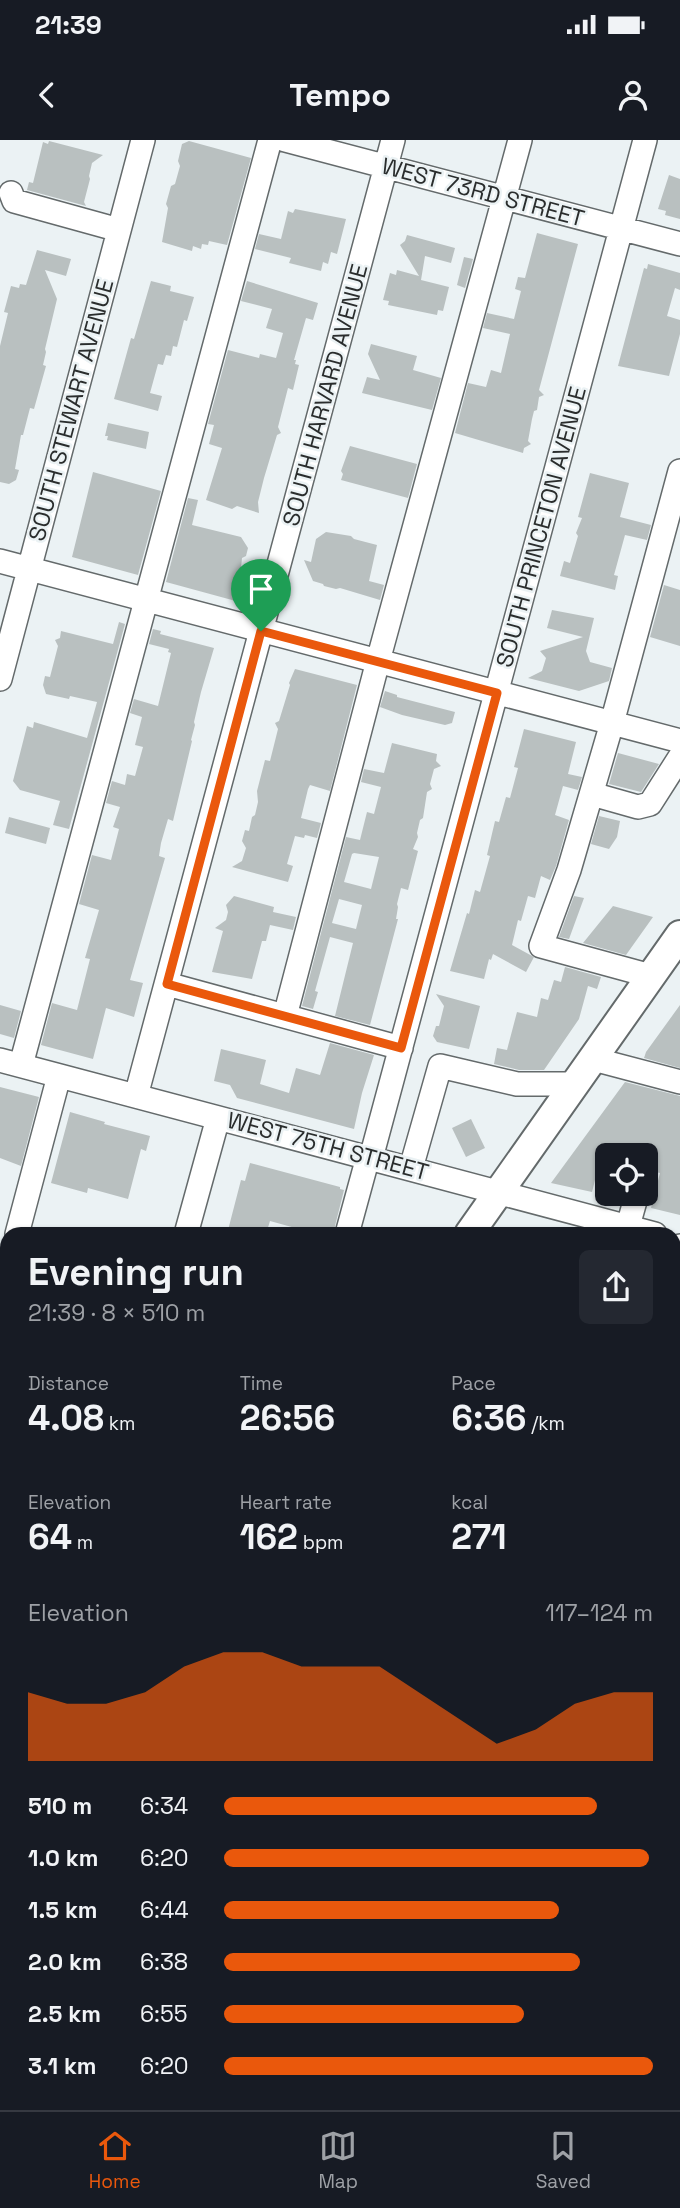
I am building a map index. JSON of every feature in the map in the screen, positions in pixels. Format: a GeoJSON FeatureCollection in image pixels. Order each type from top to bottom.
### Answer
{"type":"FeatureCollection","features":[{"type":"Feature","properties":{"kind":"main road"},"geometry":{"type":"LineString","coordinates":[[474,1227],[680,935]]}},
{"type":"Feature","properties":{"kind":"street","name":"SOUTH STEWART AVENUE"},"geometry":{"type":"LineString","coordinates":[[0,679],[143,140]]}},
{"type":"Feature","properties":{"kind":"street"},"geometry":{"type":"LineString","coordinates":[[10,1063],[147,600],[270,140]]}},
{"type":"Feature","properties":{"kind":"street","name":"WEST 73RD STREET"},"geometry":{"type":"LineString","coordinates":[[285,140],[680,244]]}},
{"type":"Feature","properties":{"kind":"street","name":"SOUTH HARVARD AVENUE"},"geometry":{"type":"LineString","coordinates":[[136,1096],[393,140]]}},
{"type":"Feature","properties":{"kind":"street"},"geometry":{"type":"LineString","coordinates":[[285,1016],[520,140]]}},
{"type":"Feature","properties":{"kind":"street","name":"SOUTH PRINCETON AVENUE"},"geometry":{"type":"LineString","coordinates":[[349,1227],[401,1048],[645,140]]}},
{"type":"Feature","properties":{"kind":"street"},"geometry":{"type":"LineString","coordinates":[[11,193],[14,201],[119,230]]}},
{"type":"Feature","properties":{"kind":"street"},"geometry":{"type":"LineString","coordinates":[[651,976],[541,946],[569,870],[592,794],[680,471]]}},
{"type":"Feature","properties":{"kind":"street"},"geometry":{"type":"LineString","coordinates":[[0,561],[680,741]]}},
{"type":"Feature","properties":{"kind":"street"},"geometry":{"type":"LineString","coordinates":[[592,794],[638,807],[650,804],[680,757]]}},
{"type":"Feature","properties":{"kind":"street"},"geometry":{"type":"LineString","coordinates":[[167,984],[401,1048]]}},
{"type":"Feature","properties":{"kind":"street"},"geometry":{"type":"LineString","coordinates":[[593,1059],[680,1082]]}},
{"type":"Feature","properties":{"kind":"street","name":"WEST 75TH STREET"},"geometry":{"type":"LineString","coordinates":[[10,1063],[631,1227]]}},
{"type":"Feature","properties":{"kind":"street"},"geometry":{"type":"LineString","coordinates":[[411,1168],[440,1066],[517,1084],[576,1084]]}},
{"type":"Feature","properties":{"kind":"street"},"geometry":{"type":"LineString","coordinates":[[19,1227],[59,1076]]}},
{"type":"Feature","properties":{"kind":"street"},"geometry":{"type":"LineString","coordinates":[[188,1227],[218,1118]]}},
{"type":"Feature","properties":{"kind":"street"},"geometry":{"type":"LineString","coordinates":[[628,1226],[634,1206]]}},
{"type":"Feature","properties":{"kind":"building"},"geometry":{"type":"Polygon","coordinates":[[[49,141],[103,155],[92,163],[84,202],[86,206],[27,190],[29,182],[33,183],[43,142],[48,144],[49,141]]]}},
{"type":"Feature","properties":{"kind":"building"},"geometry":{"type":"Polygon","coordinates":[[[189,141],[251,158],[227,245],[209,241],[208,245],[202,244],[201,249],[193,246],[192,251],[162,242],[168,208],[166,204],[180,166],[178,161],[182,144],[189,141]]]}},
{"type":"Feature","properties":{"kind":"building"},"geometry":{"type":"Polygon","coordinates":[[[669,175],[680,179],[680,219],[665,215],[666,211],[658,209],[669,175]]]}},
{"type":"Feature","properties":{"kind":"building"},"geometry":{"type":"Polygon","coordinates":[[[295,209],[346,219],[337,254],[331,252],[328,264],[323,262],[321,271],[289,263],[291,258],[255,249],[259,234],[281,239],[288,211],[293,213],[295,209]]]}},
{"type":"Feature","properties":{"kind":"building"},"geometry":{"type":"Polygon","coordinates":[[[537,233],[578,244],[539,390],[544,395],[539,397],[537,410],[534,411],[528,441],[531,444],[524,448],[523,453],[455,433],[468,383],[486,387],[491,370],[501,373],[510,334],[483,328],[487,313],[514,319],[521,291],[515,289],[518,277],[525,278],[537,233]]]}},
{"type":"Feature","properties":{"kind":"building"},"geometry":{"type":"Polygon","coordinates":[[[407,235],[455,248],[451,263],[425,256],[421,280],[449,287],[443,311],[438,310],[437,315],[388,305],[389,301],[383,300],[390,273],[396,275],[397,270],[419,276],[400,245],[407,235]]]}},
{"type":"Feature","properties":{"kind":"building"},"geometry":{"type":"Polygon","coordinates":[[[37,250],[71,259],[66,276],[45,270],[57,299],[45,349],[43,365],[46,366],[34,409],[30,408],[21,435],[15,469],[19,470],[16,480],[9,484],[0,482],[0,346],[8,313],[4,312],[11,286],[19,288],[20,284],[26,285],[37,250]]]}},
{"type":"Feature","properties":{"kind":"building"},"geometry":{"type":"Polygon","coordinates":[[[464,257],[473,259],[465,288],[457,285],[464,257]]]}},
{"type":"Feature","properties":{"kind":"building"},"geometry":{"type":"Polygon","coordinates":[[[648,264],[680,273],[680,290],[675,288],[667,316],[680,320],[680,334],[669,376],[618,366],[644,268],[647,269],[648,264]]]}},
{"type":"Feature","properties":{"kind":"building"},"geometry":{"type":"Polygon","coordinates":[[[151,281],[171,286],[170,291],[194,297],[177,347],[173,346],[171,356],[166,355],[163,365],[158,364],[150,393],[162,396],[158,411],[114,399],[151,281]]]}},
{"type":"Feature","properties":{"kind":"building"},"geometry":{"type":"Polygon","coordinates":[[[247,281],[318,303],[313,320],[306,318],[294,360],[295,364],[299,365],[293,390],[288,388],[278,427],[281,433],[277,435],[258,502],[259,513],[237,506],[232,509],[206,500],[222,448],[209,444],[214,425],[208,424],[228,350],[259,358],[260,354],[276,358],[283,333],[266,328],[272,309],[241,301],[247,281]]]}},
{"type":"Feature","properties":{"kind":"building"},"geometry":{"type":"Polygon","coordinates":[[[371,344],[417,356],[413,370],[441,378],[432,410],[362,393],[367,377],[380,380],[368,354],[371,344]]]}},
{"type":"Feature","properties":{"kind":"building"},"geometry":{"type":"Polygon","coordinates":[[[108,423],[149,432],[146,449],[107,440],[108,436],[105,436],[108,423]]]}},
{"type":"Feature","properties":{"kind":"building"},"geometry":{"type":"Polygon","coordinates":[[[350,446],[417,464],[408,498],[341,480],[341,471],[350,446]]]}},
{"type":"Feature","properties":{"kind":"building"},"geometry":{"type":"Polygon","coordinates":[[[93,472],[161,491],[138,575],[72,557],[93,472]]]}},
{"type":"Feature","properties":{"kind":"building"},"geometry":{"type":"Polygon","coordinates":[[[590,473],[629,483],[620,517],[651,525],[647,540],[625,535],[614,575],[618,576],[615,590],[560,576],[564,561],[570,563],[578,536],[576,533],[582,518],[578,517],[590,473]]]}},
{"type":"Feature","properties":{"kind":"building"},"geometry":{"type":"Polygon","coordinates":[[[188,498],[198,500],[192,525],[241,537],[248,548],[246,556],[242,558],[241,568],[244,574],[238,577],[235,591],[243,603],[166,582],[188,498]]]}},
{"type":"Feature","properties":{"kind":"building"},"geometry":{"type":"Polygon","coordinates":[[[326,532],[351,536],[377,545],[369,581],[384,585],[380,600],[313,581],[304,560],[311,562],[316,539],[326,532]]]}},
{"type":"Feature","properties":{"kind":"building"},"geometry":{"type":"Polygon","coordinates":[[[664,585],[680,590],[680,646],[650,637],[664,585]]]}},
{"type":"Feature","properties":{"kind":"building"},"geometry":{"type":"Polygon","coordinates":[[[552,610],[594,618],[586,651],[590,662],[612,668],[609,681],[579,691],[528,678],[542,671],[546,658],[540,651],[583,637],[547,628],[552,610]]]}},
{"type":"Feature","properties":{"kind":"building"},"geometry":{"type":"Polygon","coordinates":[[[119,622],[125,624],[69,829],[53,825],[60,801],[20,790],[13,781],[27,726],[33,728],[34,722],[87,738],[97,702],[46,694],[43,685],[45,676],[50,677],[58,646],[55,640],[60,638],[61,631],[113,644],[119,622]]]}},
{"type":"Feature","properties":{"kind":"building"},"geometry":{"type":"Polygon","coordinates":[[[153,629],[161,631],[160,634],[214,648],[201,692],[173,821],[168,819],[161,843],[159,856],[165,858],[130,980],[143,983],[134,1017],[106,1008],[93,1059],[41,1045],[52,1003],[77,1010],[90,959],[85,958],[99,910],[79,904],[92,855],[111,860],[119,829],[113,827],[120,807],[106,803],[112,781],[125,785],[127,774],[135,776],[143,747],[135,745],[142,717],[130,713],[134,699],[158,706],[171,653],[168,652],[169,649],[149,644],[153,629]]]}},
{"type":"Feature","properties":{"kind":"building"},"geometry":{"type":"Polygon","coordinates":[[[295,669],[357,685],[330,791],[310,785],[308,789],[301,818],[321,823],[317,838],[295,836],[287,864],[293,866],[288,882],[232,867],[242,861],[246,848],[242,841],[245,830],[249,831],[252,817],[255,815],[257,791],[265,760],[270,761],[278,729],[275,723],[279,721],[295,669]]]}},
{"type":"Feature","properties":{"kind":"building"},"geometry":{"type":"Polygon","coordinates":[[[385,691],[397,697],[455,712],[452,723],[445,725],[380,707],[385,691]]]}},
{"type":"Feature","properties":{"kind":"building"},"geometry":{"type":"Polygon","coordinates":[[[524,729],[576,742],[568,774],[582,777],[578,790],[563,786],[555,815],[569,820],[556,866],[550,880],[541,876],[535,898],[528,896],[521,921],[518,920],[512,945],[534,957],[526,972],[493,954],[484,979],[450,971],[475,890],[480,892],[490,856],[487,855],[495,821],[499,822],[506,797],[510,798],[518,768],[514,767],[524,729]]]}},
{"type":"Feature","properties":{"kind":"building"},"geometry":{"type":"Polygon","coordinates":[[[392,743],[437,754],[436,761],[441,766],[434,769],[430,784],[432,789],[427,792],[423,818],[420,820],[413,849],[418,851],[408,890],[401,888],[397,904],[398,919],[370,1025],[335,1016],[353,943],[330,937],[315,991],[318,992],[313,1009],[302,1006],[346,837],[360,840],[367,812],[374,814],[381,787],[361,782],[364,769],[384,773],[392,743]],[[354,853],[344,882],[371,889],[379,857],[354,853]],[[339,899],[332,923],[356,929],[362,905],[339,899]]]}},
{"type":"Feature","properties":{"kind":"building"},"geometry":{"type":"Polygon","coordinates":[[[618,753],[659,764],[641,792],[609,784],[618,753]]]}},
{"type":"Feature","properties":{"kind":"building"},"geometry":{"type":"Polygon","coordinates":[[[599,816],[620,821],[617,837],[609,849],[591,844],[599,816]]]}},
{"type":"Feature","properties":{"kind":"building"},"geometry":{"type":"Polygon","coordinates":[[[9,817],[50,828],[46,844],[5,833],[9,817]]]}},
{"type":"Feature","properties":{"kind":"building"},"geometry":{"type":"Polygon","coordinates":[[[234,896],[274,907],[273,912],[296,917],[293,930],[270,925],[266,941],[262,941],[252,979],[212,972],[223,931],[215,928],[226,920],[226,905],[234,896]]]}},
{"type":"Feature","properties":{"kind":"building"},"geometry":{"type":"Polygon","coordinates":[[[574,896],[584,898],[569,939],[559,937],[574,896]]]}},
{"type":"Feature","properties":{"kind":"building"},"geometry":{"type":"Polygon","coordinates":[[[613,906],[653,917],[626,955],[583,943],[613,906]]]}},
{"type":"Feature","properties":{"kind":"building"},"geometry":{"type":"Polygon","coordinates":[[[565,967],[601,977],[597,989],[588,986],[579,1019],[544,1070],[519,1070],[494,1064],[497,1048],[507,1050],[517,1012],[537,1017],[541,998],[548,1000],[554,980],[561,982],[565,967]]]}},
{"type":"Feature","properties":{"kind":"building"},"geometry":{"type":"Polygon","coordinates":[[[436,994],[480,1006],[469,1049],[437,1042],[433,1036],[436,1026],[439,1026],[444,1006],[436,994]]]}},
{"type":"Feature","properties":{"kind":"building"},"geometry":{"type":"Polygon","coordinates":[[[0,1005],[21,1011],[14,1038],[0,1034],[0,1005]]]}},
{"type":"Feature","properties":{"kind":"building"},"geometry":{"type":"Polygon","coordinates":[[[680,1005],[680,1068],[644,1058],[646,1052],[680,1005]]]}},
{"type":"Feature","properties":{"kind":"building"},"geometry":{"type":"Polygon","coordinates":[[[330,1043],[374,1055],[354,1129],[237,1098],[230,1085],[214,1081],[221,1049],[266,1060],[260,1084],[289,1093],[296,1068],[320,1075],[330,1043]]]}},
{"type":"Feature","properties":{"kind":"building"},"geometry":{"type":"Polygon","coordinates":[[[625,1082],[680,1096],[680,1215],[651,1208],[658,1206],[658,1143],[595,1143],[595,1180],[592,1192],[551,1183],[625,1082]]]}},
{"type":"Feature","properties":{"kind":"building"},"geometry":{"type":"Polygon","coordinates":[[[0,1087],[39,1097],[21,1166],[0,1158],[0,1087]]]}},
{"type":"Feature","properties":{"kind":"building"},"geometry":{"type":"Polygon","coordinates":[[[70,1112],[150,1136],[146,1151],[141,1149],[128,1199],[88,1188],[87,1193],[51,1183],[70,1112]]]}},
{"type":"Feature","properties":{"kind":"building"},"geometry":{"type":"Polygon","coordinates":[[[471,1119],[485,1148],[466,1157],[452,1128],[471,1119]]]}},
{"type":"Feature","properties":{"kind":"building"},"geometry":{"type":"Polygon","coordinates":[[[250,1163],[340,1187],[344,1190],[335,1227],[292,1227],[270,1221],[268,1227],[229,1227],[241,1180],[245,1181],[250,1163]]]}},
{"type":"Feature","properties":{"kind":"route"},"geometry":{"type":"LineString","coordinates":[[261,631],[497,693],[401,1048],[167,984],[261,631]]}}]}
